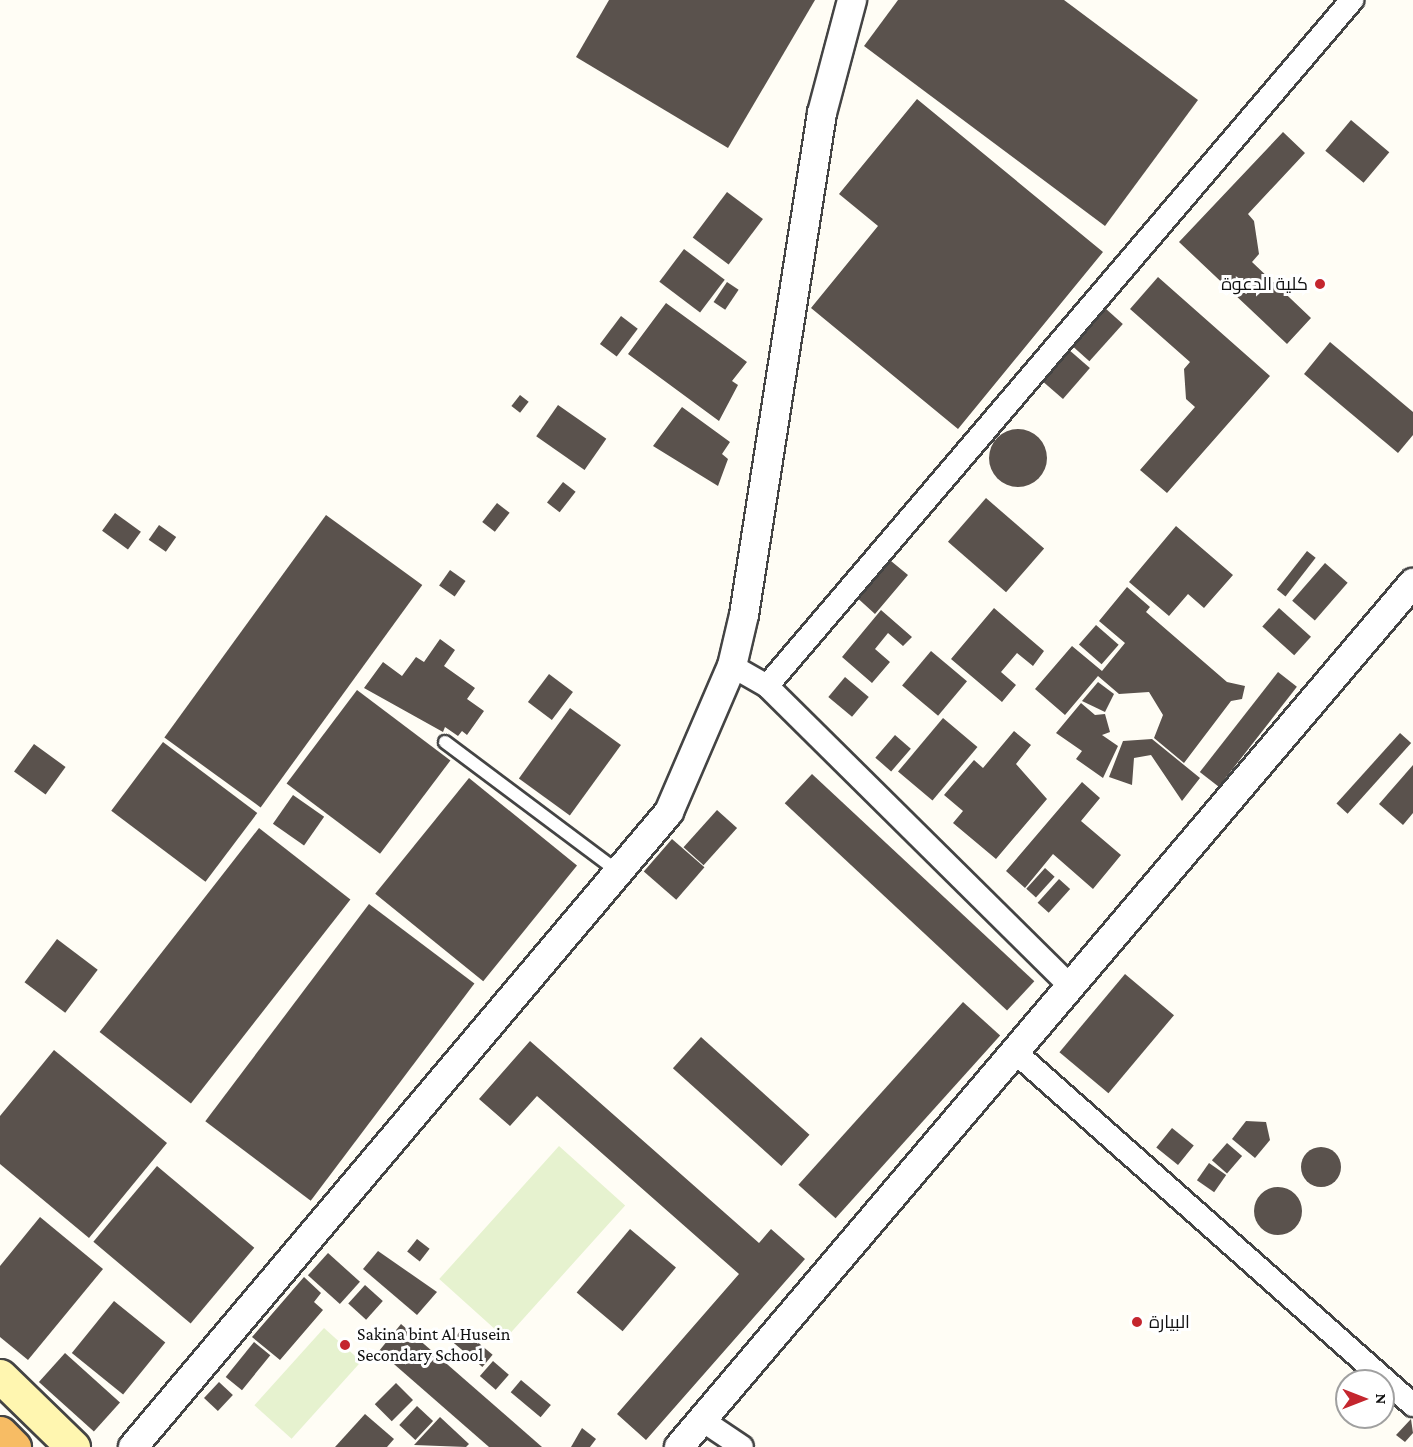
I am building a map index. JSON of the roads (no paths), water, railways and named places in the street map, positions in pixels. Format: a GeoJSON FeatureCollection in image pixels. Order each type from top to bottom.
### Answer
{"type":"FeatureCollection","features":[{"type":"Feature","properties":{"kind":"highway"},"geometry":{"type":"LineString","coordinates":[[0,1433],[14,1447]]}},
{"type":"Feature","properties":{"kind":"main road"},"geometry":{"type":"LineString","coordinates":[[0,1376],[73,1447]]}},
{"type":"Feature","properties":{"kind":"street"},"geometry":{"type":"LineString","coordinates":[[134,1447],[669,812],[732,666],[822,113],[852,0]]}},
{"type":"Feature","properties":{"kind":"street"},"geometry":{"type":"LineString","coordinates":[[767,686],[1352,0]]}},
{"type":"Feature","properties":{"kind":"street"},"geometry":{"type":"LineString","coordinates":[[679,1447],[1413,583]]}},
{"type":"Feature","properties":{"kind":"street"},"geometry":{"type":"LineString","coordinates":[[732,666],[767,686],[1070,986]]}},
{"type":"Feature","properties":{"kind":"street"},"geometry":{"type":"LineString","coordinates":[[1015,1052],[1413,1405]]}},
{"type":"Feature","properties":{"kind":"street"},"geometry":{"type":"LineString","coordinates":[[702,1420],[742,1447]]}},
{"type":"Feature","properties":{"kind":"lane"},"geometry":{"type":"LineString","coordinates":[[445,742],[619,872]]}},
{"type":"Feature","properties":{"kind":"place","name":"كلية الدعوة"},"geometry":{"type":"Point","coordinates":[1320,284]}},
{"type":"Feature","properties":{"kind":"place","name":"البيارة"},"geometry":{"type":"Point","coordinates":[1137,1322]}},
{"type":"Feature","properties":{"kind":"place","name":"Sakina bint Al Husein Secondary School"},"geometry":{"type":"Point","coordinates":[345,1345]}}]}
